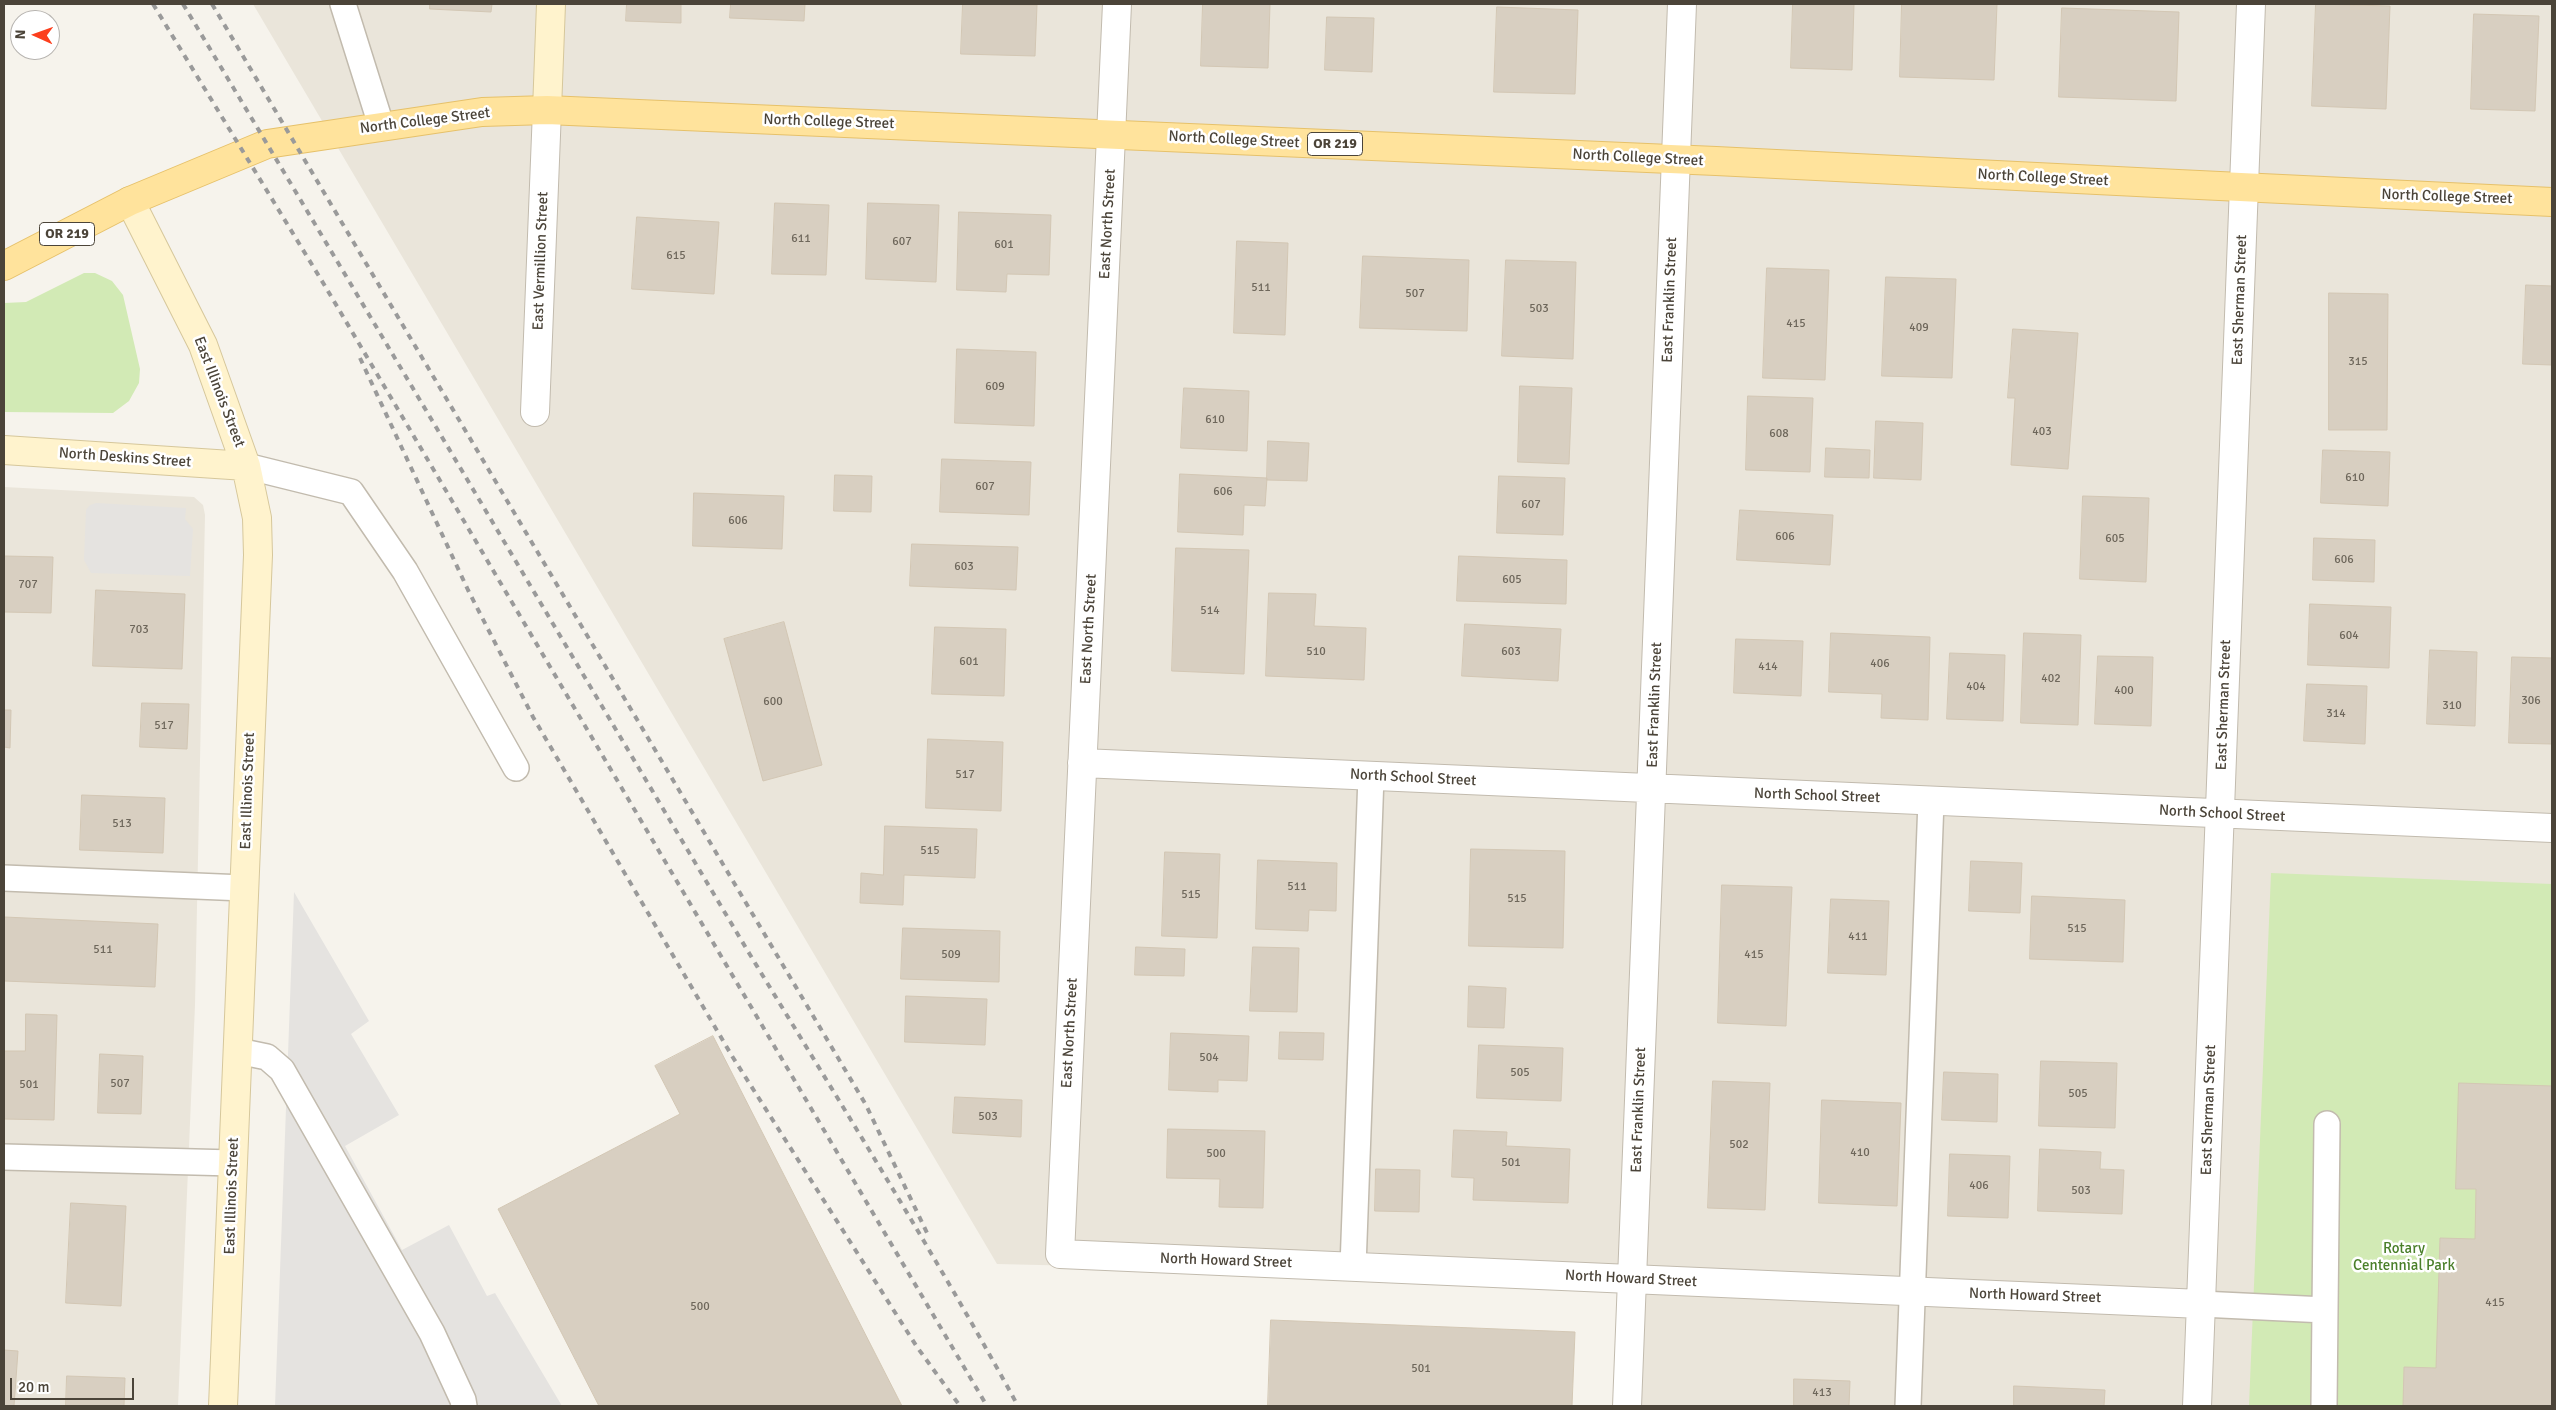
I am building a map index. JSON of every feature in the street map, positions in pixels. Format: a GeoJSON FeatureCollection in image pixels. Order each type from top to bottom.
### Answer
{"type":"FeatureCollection","features":[{"type":"Feature","properties":{"kind":"main road","name":"North College Street"},"geometry":{"type":"LineString","coordinates":[[4,266],[130,201],[267,144],[482,112],[547,110],[1112,134],[2244,189],[2552,202]]}},
{"type":"Feature","properties":{"kind":"street"},"geometry":{"type":"LineString","coordinates":[[547,110],[551,4]]}},
{"type":"Feature","properties":{"kind":"street","name":"East North Street"},"geometry":{"type":"LineString","coordinates":[[1060,1254],[1117,4]]}},
{"type":"Feature","properties":{"kind":"street","name":"East Franklin Street"},"geometry":{"type":"LineString","coordinates":[[1627,1406],[1682,4]]}},
{"type":"Feature","properties":{"kind":"street","name":"East Sherman Street"},"geometry":{"type":"LineString","coordinates":[[2197,1406],[2252,4]]}},
{"type":"Feature","properties":{"kind":"street","name":"East Vermillion Street"},"geometry":{"type":"LineString","coordinates":[[535,412],[547,110]]}},
{"type":"Feature","properties":{"kind":"street","name":"East Illinois Street"},"geometry":{"type":"LineString","coordinates":[[130,201],[203,345],[246,466],[257,518],[258,555],[223,1406]]}},
{"type":"Feature","properties":{"kind":"street","name":"North Deskins Street"},"geometry":{"type":"LineString","coordinates":[[4,450],[246,466]]}},
{"type":"Feature","properties":{"kind":"street","name":"North School Street"},"geometry":{"type":"LineString","coordinates":[[1082,763],[2552,828]]}},
{"type":"Feature","properties":{"kind":"street","name":"North Howard Street"},"geometry":{"type":"LineString","coordinates":[[1060,1254],[2201,1304]]}},
{"type":"Feature","properties":{"kind":"lane"},"geometry":{"type":"LineString","coordinates":[[343,4],[381,126]]}},
{"type":"Feature","properties":{"kind":"lane"},"geometry":{"type":"LineString","coordinates":[[246,466],[351,492],[405,571],[516,768]]}},
{"type":"Feature","properties":{"kind":"lane"},"geometry":{"type":"LineString","coordinates":[[1353,1267],[1371,776]]}},
{"type":"Feature","properties":{"kind":"lane"},"geometry":{"type":"LineString","coordinates":[[1908,1406],[1931,801]]}},
{"type":"Feature","properties":{"kind":"lane"},"geometry":{"type":"LineString","coordinates":[[4,878],[244,888]]}},
{"type":"Feature","properties":{"kind":"lane"},"geometry":{"type":"LineString","coordinates":[[238,1051],[267,1057],[282,1070],[432,1333],[464,1406]]}},
{"type":"Feature","properties":{"kind":"lane"},"geometry":{"type":"LineString","coordinates":[[2324,1406],[2327,1124]]}},
{"type":"Feature","properties":{"kind":"lane"},"geometry":{"type":"LineString","coordinates":[[4,1157],[233,1163]]}},
{"type":"Feature","properties":{"kind":"lane"},"geometry":{"type":"LineString","coordinates":[[2201,1304],[2325,1310]]}},
{"type":"Feature","properties":{"kind":"shaded area"},"geometry":{"type":"Polygon","coordinates":[[[253,4],[2552,4],[2552,1406],[1627,1406],[1632,1279],[997,1264],[253,4]]]}},
{"type":"Feature","properties":{"kind":"shaded area"},"geometry":{"type":"Polygon","coordinates":[[[4,487],[194,497],[203,505],[205,515],[195,1005],[178,1406],[4,1406],[4,487]]]}},
{"type":"Feature","properties":{"kind":"shaded area"},"geometry":{"type":"Polygon","coordinates":[[[96,503],[186,508],[185,519],[193,529],[190,576],[91,573],[84,560],[86,510],[90,505],[96,503]]]}},
{"type":"Feature","properties":{"kind":"shaded area"},"geometry":{"type":"Polygon","coordinates":[[[294,892],[369,1021],[351,1034],[399,1115],[345,1146],[402,1250],[449,1225],[487,1296],[495,1293],[562,1406],[275,1406],[294,892]]]}},
{"type":"Feature","properties":{"kind":"green space"},"geometry":{"type":"Polygon","coordinates":[[[84,273],[95,273],[112,281],[123,295],[140,369],[139,383],[129,401],[113,413],[4,412],[4,303],[26,302],[84,273]]]}},
{"type":"Feature","properties":{"kind":"green space","name":"Rotary Centennial Park"},"geometry":{"type":"Polygon","coordinates":[[[2271,873],[2552,884],[2552,1406],[2249,1406],[2271,873]]]}},
{"type":"Feature","properties":{"kind":"building"},"geometry":{"type":"Polygon","coordinates":[[[430,4],[492,4],[491,12],[430,9],[430,4]]]}},
{"type":"Feature","properties":{"kind":"building"},"geometry":{"type":"Polygon","coordinates":[[[627,4],[681,4],[681,23],[626,21],[627,4]]]}},
{"type":"Feature","properties":{"kind":"building"},"geometry":{"type":"Polygon","coordinates":[[[731,4],[805,4],[804,21],[730,18],[731,4]]]}},
{"type":"Feature","properties":{"kind":"building"},"geometry":{"type":"Polygon","coordinates":[[[963,4],[1037,5],[1035,56],[961,54],[963,4]]]}},
{"type":"Feature","properties":{"kind":"building"},"geometry":{"type":"Polygon","coordinates":[[[1203,4],[1270,4],[1268,68],[1201,66],[1203,4]]]}},
{"type":"Feature","properties":{"kind":"building"},"geometry":{"type":"Polygon","coordinates":[[[1793,4],[1854,4],[1852,70],[1791,68],[1793,4]]]}},
{"type":"Feature","properties":{"kind":"building"},"geometry":{"type":"Polygon","coordinates":[[[1902,4],[1997,4],[1994,80],[1900,77],[1902,4]]]}},
{"type":"Feature","properties":{"kind":"building"},"geometry":{"type":"Polygon","coordinates":[[[2316,4],[2390,6],[2386,109],[2312,106],[2316,4]]]}},
{"type":"Feature","properties":{"kind":"building"},"geometry":{"type":"Polygon","coordinates":[[[1497,7],[1578,10],[1575,94],[1494,92],[1497,7]]]}},
{"type":"Feature","properties":{"kind":"building"},"geometry":{"type":"Polygon","coordinates":[[[2062,8],[2179,12],[2176,101],[2059,97],[2062,8]]]}},
{"type":"Feature","properties":{"kind":"building"},"geometry":{"type":"Polygon","coordinates":[[[2474,14],[2539,16],[2535,111],[2471,109],[2474,14]]]}},
{"type":"Feature","properties":{"kind":"building"},"geometry":{"type":"Polygon","coordinates":[[[1327,17],[1374,18],[1372,72],[1325,70],[1327,17]]]}},
{"type":"Feature","properties":{"kind":"building"},"geometry":{"type":"Polygon","coordinates":[[[775,203],[829,205],[826,275],[772,274],[775,203]]]}},
{"type":"Feature","properties":{"kind":"building"},"geometry":{"type":"Polygon","coordinates":[[[868,203],[939,205],[936,282],[866,279],[868,203]]]}},
{"type":"Feature","properties":{"kind":"building"},"geometry":{"type":"Polygon","coordinates":[[[959,212],[1051,215],[1049,275],[1007,274],[1006,292],[957,290],[959,212]]]}},
{"type":"Feature","properties":{"kind":"building"},"geometry":{"type":"Polygon","coordinates":[[[637,217],[719,222],[714,294],[632,289],[637,217]]]}},
{"type":"Feature","properties":{"kind":"building"},"geometry":{"type":"Polygon","coordinates":[[[1237,241],[1288,243],[1285,335],[1234,333],[1237,241]]]}},
{"type":"Feature","properties":{"kind":"building"},"geometry":{"type":"Polygon","coordinates":[[[1363,256],[1469,260],[1467,331],[1360,328],[1363,256]]]}},
{"type":"Feature","properties":{"kind":"building"},"geometry":{"type":"Polygon","coordinates":[[[1506,260],[1576,262],[1573,359],[1502,356],[1506,260]]]}},
{"type":"Feature","properties":{"kind":"building"},"geometry":{"type":"Polygon","coordinates":[[[1767,268],[1829,270],[1825,380],[1763,378],[1767,268]]]}},
{"type":"Feature","properties":{"kind":"building"},"geometry":{"type":"Polygon","coordinates":[[[1886,277],[1956,279],[1952,378],[1882,376],[1886,277]]]}},
{"type":"Feature","properties":{"kind":"building"},"geometry":{"type":"Polygon","coordinates":[[[2526,285],[2552,286],[2552,365],[2523,364],[2526,285]]]}},
{"type":"Feature","properties":{"kind":"building"},"geometry":{"type":"Polygon","coordinates":[[[2329,293],[2388,294],[2387,430],[2329,430],[2329,293]]]}},
{"type":"Feature","properties":{"kind":"building"},"geometry":{"type":"Polygon","coordinates":[[[2013,329],[2078,333],[2068,469],[2011,465],[2015,398],[2008,398],[2013,329]]]}},
{"type":"Feature","properties":{"kind":"building"},"geometry":{"type":"Polygon","coordinates":[[[957,349],[1036,352],[1034,426],[955,423],[957,349]]]}},
{"type":"Feature","properties":{"kind":"building"},"geometry":{"type":"Polygon","coordinates":[[[1520,386],[1572,388],[1569,464],[1518,462],[1520,386]]]}},
{"type":"Feature","properties":{"kind":"building"},"geometry":{"type":"Polygon","coordinates":[[[1184,388],[1249,391],[1247,451],[1181,448],[1184,388]]]}},
{"type":"Feature","properties":{"kind":"building"},"geometry":{"type":"Polygon","coordinates":[[[1748,396],[1813,398],[1810,472],[1746,470],[1748,396]]]}},
{"type":"Feature","properties":{"kind":"building"},"geometry":{"type":"Polygon","coordinates":[[[1876,421],[1923,423],[1921,480],[1874,478],[1876,421]]]}},
{"type":"Feature","properties":{"kind":"building"},"geometry":{"type":"Polygon","coordinates":[[[1268,441],[1309,443],[1307,481],[1267,480],[1268,441]]]}},
{"type":"Feature","properties":{"kind":"building"},"geometry":{"type":"Polygon","coordinates":[[[1826,448],[1870,450],[1869,478],[1825,477],[1826,448]]]}},
{"type":"Feature","properties":{"kind":"building"},"geometry":{"type":"Polygon","coordinates":[[[2323,450],[2390,452],[2388,506],[2321,503],[2323,450]]]}},
{"type":"Feature","properties":{"kind":"building"},"geometry":{"type":"Polygon","coordinates":[[[942,459],[1031,462],[1029,515],[940,512],[942,459]]]}},
{"type":"Feature","properties":{"kind":"building"},"geometry":{"type":"Polygon","coordinates":[[[1180,474],[1267,478],[1265,506],[1244,505],[1243,535],[1178,532],[1180,474]]]}},
{"type":"Feature","properties":{"kind":"building"},"geometry":{"type":"Polygon","coordinates":[[[835,475],[872,476],[871,512],[834,511],[835,475]]]}},
{"type":"Feature","properties":{"kind":"building"},"geometry":{"type":"Polygon","coordinates":[[[1499,476],[1565,478],[1563,535],[1497,533],[1499,476]]]}},
{"type":"Feature","properties":{"kind":"building"},"geometry":{"type":"Polygon","coordinates":[[[694,493],[784,496],[782,549],[693,546],[694,493]]]}},
{"type":"Feature","properties":{"kind":"building"},"geometry":{"type":"Polygon","coordinates":[[[2083,496],[2149,498],[2146,582],[2080,579],[2083,496]]]}},
{"type":"Feature","properties":{"kind":"building"},"geometry":{"type":"Polygon","coordinates":[[[1740,510],[1833,515],[1830,565],[1737,560],[1740,510]]]}},
{"type":"Feature","properties":{"kind":"building"},"geometry":{"type":"Polygon","coordinates":[[[2314,538],[2375,540],[2374,582],[2313,580],[2314,538]]]}},
{"type":"Feature","properties":{"kind":"building"},"geometry":{"type":"Polygon","coordinates":[[[912,544],[1018,547],[1016,590],[910,586],[912,544]]]}},
{"type":"Feature","properties":{"kind":"building"},"geometry":{"type":"Polygon","coordinates":[[[1176,548],[1249,550],[1244,674],[1172,671],[1176,548]]]}},
{"type":"Feature","properties":{"kind":"building"},"geometry":{"type":"Polygon","coordinates":[[[4,556],[53,557],[51,613],[4,612],[4,556]]]}},
{"type":"Feature","properties":{"kind":"building"},"geometry":{"type":"Polygon","coordinates":[[[1459,556],[1567,560],[1566,604],[1457,601],[1459,556]]]}},
{"type":"Feature","properties":{"kind":"building"},"geometry":{"type":"Polygon","coordinates":[[[96,590],[185,594],[182,669],[93,666],[96,590]]]}},
{"type":"Feature","properties":{"kind":"building"},"geometry":{"type":"Polygon","coordinates":[[[1269,593],[1316,594],[1314,626],[1366,628],[1364,680],[1266,676],[1269,593]]]}},
{"type":"Feature","properties":{"kind":"building"},"geometry":{"type":"Polygon","coordinates":[[[2310,604],[2391,607],[2389,668],[2308,665],[2310,604]]]}},
{"type":"Feature","properties":{"kind":"building"},"geometry":{"type":"Polygon","coordinates":[[[784,622],[822,765],[763,781],[724,639],[784,622]]]}},
{"type":"Feature","properties":{"kind":"building"},"geometry":{"type":"Polygon","coordinates":[[[1465,624],[1561,629],[1558,681],[1462,676],[1465,624]]]}},
{"type":"Feature","properties":{"kind":"building"},"geometry":{"type":"Polygon","coordinates":[[[935,627],[1006,629],[1004,696],[932,694],[935,627]]]}},
{"type":"Feature","properties":{"kind":"building"},"geometry":{"type":"Polygon","coordinates":[[[1831,633],[1930,637],[1928,720],[1881,718],[1882,694],[1829,692],[1831,633]]]}},
{"type":"Feature","properties":{"kind":"building"},"geometry":{"type":"Polygon","coordinates":[[[2024,633],[2081,635],[2078,725],[2021,723],[2024,633]]]}},
{"type":"Feature","properties":{"kind":"building"},"geometry":{"type":"Polygon","coordinates":[[[1736,639],[1803,641],[1801,696],[1734,693],[1736,639]]]}},
{"type":"Feature","properties":{"kind":"building"},"geometry":{"type":"Polygon","coordinates":[[[2430,650],[2477,652],[2475,726],[2427,724],[2430,650]]]}},
{"type":"Feature","properties":{"kind":"building"},"geometry":{"type":"Polygon","coordinates":[[[1950,653],[2005,655],[2003,721],[1947,719],[1950,653]]]}},
{"type":"Feature","properties":{"kind":"building"},"geometry":{"type":"Polygon","coordinates":[[[2098,656],[2153,657],[2151,726],[2095,724],[2098,656]]]}},
{"type":"Feature","properties":{"kind":"building"},"geometry":{"type":"Polygon","coordinates":[[[2512,657],[2552,658],[2552,744],[2509,743],[2512,657]]]}},
{"type":"Feature","properties":{"kind":"building"},"geometry":{"type":"Polygon","coordinates":[[[2307,684],[2367,686],[2365,744],[2304,741],[2307,684]]]}},
{"type":"Feature","properties":{"kind":"building"},"geometry":{"type":"Polygon","coordinates":[[[142,703],[189,704],[187,749],[140,747],[142,703]]]}},
{"type":"Feature","properties":{"kind":"building"},"geometry":{"type":"Polygon","coordinates":[[[4,710],[11,710],[10,748],[4,747],[4,710]]]}},
{"type":"Feature","properties":{"kind":"building"},"geometry":{"type":"Polygon","coordinates":[[[928,739],[1003,742],[1001,811],[926,808],[928,739]]]}},
{"type":"Feature","properties":{"kind":"building"},"geometry":{"type":"Polygon","coordinates":[[[82,795],[165,798],[163,853],[80,850],[82,795]]]}},
{"type":"Feature","properties":{"kind":"building"},"geometry":{"type":"Polygon","coordinates":[[[885,826],[977,829],[975,878],[904,875],[903,905],[860,903],[861,873],[883,875],[885,826]]]}},
{"type":"Feature","properties":{"kind":"building"},"geometry":{"type":"Polygon","coordinates":[[[1471,849],[1565,851],[1563,948],[1469,946],[1471,849]]]}},
{"type":"Feature","properties":{"kind":"building"},"geometry":{"type":"Polygon","coordinates":[[[1165,852],[1220,854],[1217,938],[1162,936],[1165,852]]]}},
{"type":"Feature","properties":{"kind":"building"},"geometry":{"type":"Polygon","coordinates":[[[1258,860],[1337,863],[1336,911],[1309,910],[1308,931],[1256,929],[1258,860]]]}},
{"type":"Feature","properties":{"kind":"building"},"geometry":{"type":"Polygon","coordinates":[[[1971,861],[2022,863],[2020,913],[1969,911],[1971,861]]]}},
{"type":"Feature","properties":{"kind":"building"},"geometry":{"type":"Polygon","coordinates":[[[1722,885],[1792,887],[1786,1026],[1718,1023],[1722,885]]]}},
{"type":"Feature","properties":{"kind":"building"},"geometry":{"type":"Polygon","coordinates":[[[2032,896],[2125,900],[2123,962],[2030,959],[2032,896]]]}},
{"type":"Feature","properties":{"kind":"building"},"geometry":{"type":"Polygon","coordinates":[[[1831,899],[1889,901],[1886,975],[1828,973],[1831,899]]]}},
{"type":"Feature","properties":{"kind":"building"},"geometry":{"type":"Polygon","coordinates":[[[4,917],[158,924],[155,987],[4,981],[4,917]]]}},
{"type":"Feature","properties":{"kind":"building"},"geometry":{"type":"Polygon","coordinates":[[[903,928],[1000,931],[999,982],[901,979],[903,928]]]}},
{"type":"Feature","properties":{"kind":"building"},"geometry":{"type":"Polygon","coordinates":[[[1136,947],[1185,949],[1184,976],[1135,975],[1136,947]]]}},
{"type":"Feature","properties":{"kind":"building"},"geometry":{"type":"Polygon","coordinates":[[[1253,947],[1299,948],[1297,1012],[1250,1011],[1253,947]]]}},
{"type":"Feature","properties":{"kind":"building"},"geometry":{"type":"Polygon","coordinates":[[[1469,986],[1506,988],[1504,1028],[1468,1027],[1469,986]]]}},
{"type":"Feature","properties":{"kind":"building"},"geometry":{"type":"Polygon","coordinates":[[[906,996],[987,999],[985,1045],[905,1042],[906,996]]]}},
{"type":"Feature","properties":{"kind":"building"},"geometry":{"type":"Polygon","coordinates":[[[26,1014],[57,1015],[54,1120],[4,1119],[4,1051],[25,1051],[26,1014]]]}},
{"type":"Feature","properties":{"kind":"building"},"geometry":{"type":"Polygon","coordinates":[[[1280,1032],[1324,1033],[1323,1060],[1279,1059],[1280,1032]]]}},
{"type":"Feature","properties":{"kind":"building"},"geometry":{"type":"Polygon","coordinates":[[[1171,1033],[1249,1036],[1247,1081],[1218,1080],[1218,1092],[1169,1090],[1171,1033]]]}},
{"type":"Feature","properties":{"kind":"building"},"geometry":{"type":"Polygon","coordinates":[[[713,1036],[902,1406],[599,1406],[498,1209],[680,1114],[655,1066],[713,1036]]]}},
{"type":"Feature","properties":{"kind":"building"},"geometry":{"type":"Polygon","coordinates":[[[1479,1045],[1563,1048],[1561,1101],[1477,1098],[1479,1045]]]}},
{"type":"Feature","properties":{"kind":"building"},"geometry":{"type":"Polygon","coordinates":[[[100,1054],[143,1056],[141,1114],[98,1113],[100,1054]]]}},
{"type":"Feature","properties":{"kind":"building"},"geometry":{"type":"Polygon","coordinates":[[[2041,1061],[2117,1063],[2115,1128],[2039,1126],[2041,1061]]]}},
{"type":"Feature","properties":{"kind":"building"},"geometry":{"type":"Polygon","coordinates":[[[1944,1072],[1998,1074],[1997,1122],[1942,1120],[1944,1072]]]}},
{"type":"Feature","properties":{"kind":"building"},"geometry":{"type":"Polygon","coordinates":[[[1713,1081],[1770,1083],[1765,1210],[1708,1208],[1713,1081]]]}},
{"type":"Feature","properties":{"kind":"building"},"geometry":{"type":"Polygon","coordinates":[[[2459,1083],[2552,1086],[2552,1406],[2403,1406],[2404,1367],[2436,1368],[2440,1238],[2475,1239],[2476,1189],[2456,1189],[2459,1083]]]}},
{"type":"Feature","properties":{"kind":"building"},"geometry":{"type":"Polygon","coordinates":[[[955,1097],[1022,1100],[1021,1137],[953,1133],[955,1097]]]}},
{"type":"Feature","properties":{"kind":"building"},"geometry":{"type":"Polygon","coordinates":[[[1822,1100],[1901,1103],[1897,1206],[1819,1203],[1822,1100]]]}},
{"type":"Feature","properties":{"kind":"building"},"geometry":{"type":"Polygon","coordinates":[[[1168,1129],[1265,1131],[1263,1208],[1219,1207],[1220,1179],[1167,1178],[1168,1129]]]}},
{"type":"Feature","properties":{"kind":"building"},"geometry":{"type":"Polygon","coordinates":[[[1454,1130],[1507,1132],[1506,1146],[1570,1149],[1568,1203],[1473,1200],[1474,1178],[1452,1177],[1454,1130]]]}},
{"type":"Feature","properties":{"kind":"building"},"geometry":{"type":"Polygon","coordinates":[[[2040,1149],[2101,1152],[2100,1169],[2124,1170],[2122,1214],[2038,1211],[2040,1149]]]}},
{"type":"Feature","properties":{"kind":"building"},"geometry":{"type":"Polygon","coordinates":[[[1950,1154],[2010,1156],[2008,1218],[1948,1216],[1950,1154]]]}},
{"type":"Feature","properties":{"kind":"building"},"geometry":{"type":"Polygon","coordinates":[[[1376,1169],[1420,1170],[1419,1212],[1375,1211],[1376,1169]]]}},
{"type":"Feature","properties":{"kind":"building"},"geometry":{"type":"Polygon","coordinates":[[[71,1203],[126,1206],[121,1306],[66,1303],[71,1203]]]}},
{"type":"Feature","properties":{"kind":"building"},"geometry":{"type":"Polygon","coordinates":[[[1271,1320],[1575,1332],[1572,1406],[1268,1406],[1271,1320]]]}},
{"type":"Feature","properties":{"kind":"building"},"geometry":{"type":"Polygon","coordinates":[[[4,1350],[18,1351],[14,1406],[4,1406],[4,1350]]]}},
{"type":"Feature","properties":{"kind":"building"},"geometry":{"type":"Polygon","coordinates":[[[67,1376],[125,1378],[124,1406],[66,1406],[67,1376]]]}},
{"type":"Feature","properties":{"kind":"building"},"geometry":{"type":"Polygon","coordinates":[[[1794,1379],[1850,1381],[1849,1406],[1794,1406],[1794,1379]]]}},
{"type":"Feature","properties":{"kind":"building"},"geometry":{"type":"Polygon","coordinates":[[[2014,1386],[2105,1390],[2104,1406],[2014,1406],[2014,1386]]]}},
{"type":"Feature","properties":{"kind":"railway"},"geometry":{"type":"LineString","coordinates":[[153,4],[325,286],[987,1406]]}},
{"type":"Feature","properties":{"kind":"railway"},"geometry":{"type":"LineString","coordinates":[[183,4],[746,948],[919,1233],[1018,1406]]}},
{"type":"Feature","properties":{"kind":"railway"},"geometry":{"type":"LineString","coordinates":[[212,4],[866,1105],[928,1235]]}},
{"type":"Feature","properties":{"kind":"railway"},"geometry":{"type":"LineString","coordinates":[[360,358],[468,590],[533,717],[732,1056],[917,1347],[960,1406]]}}]}
